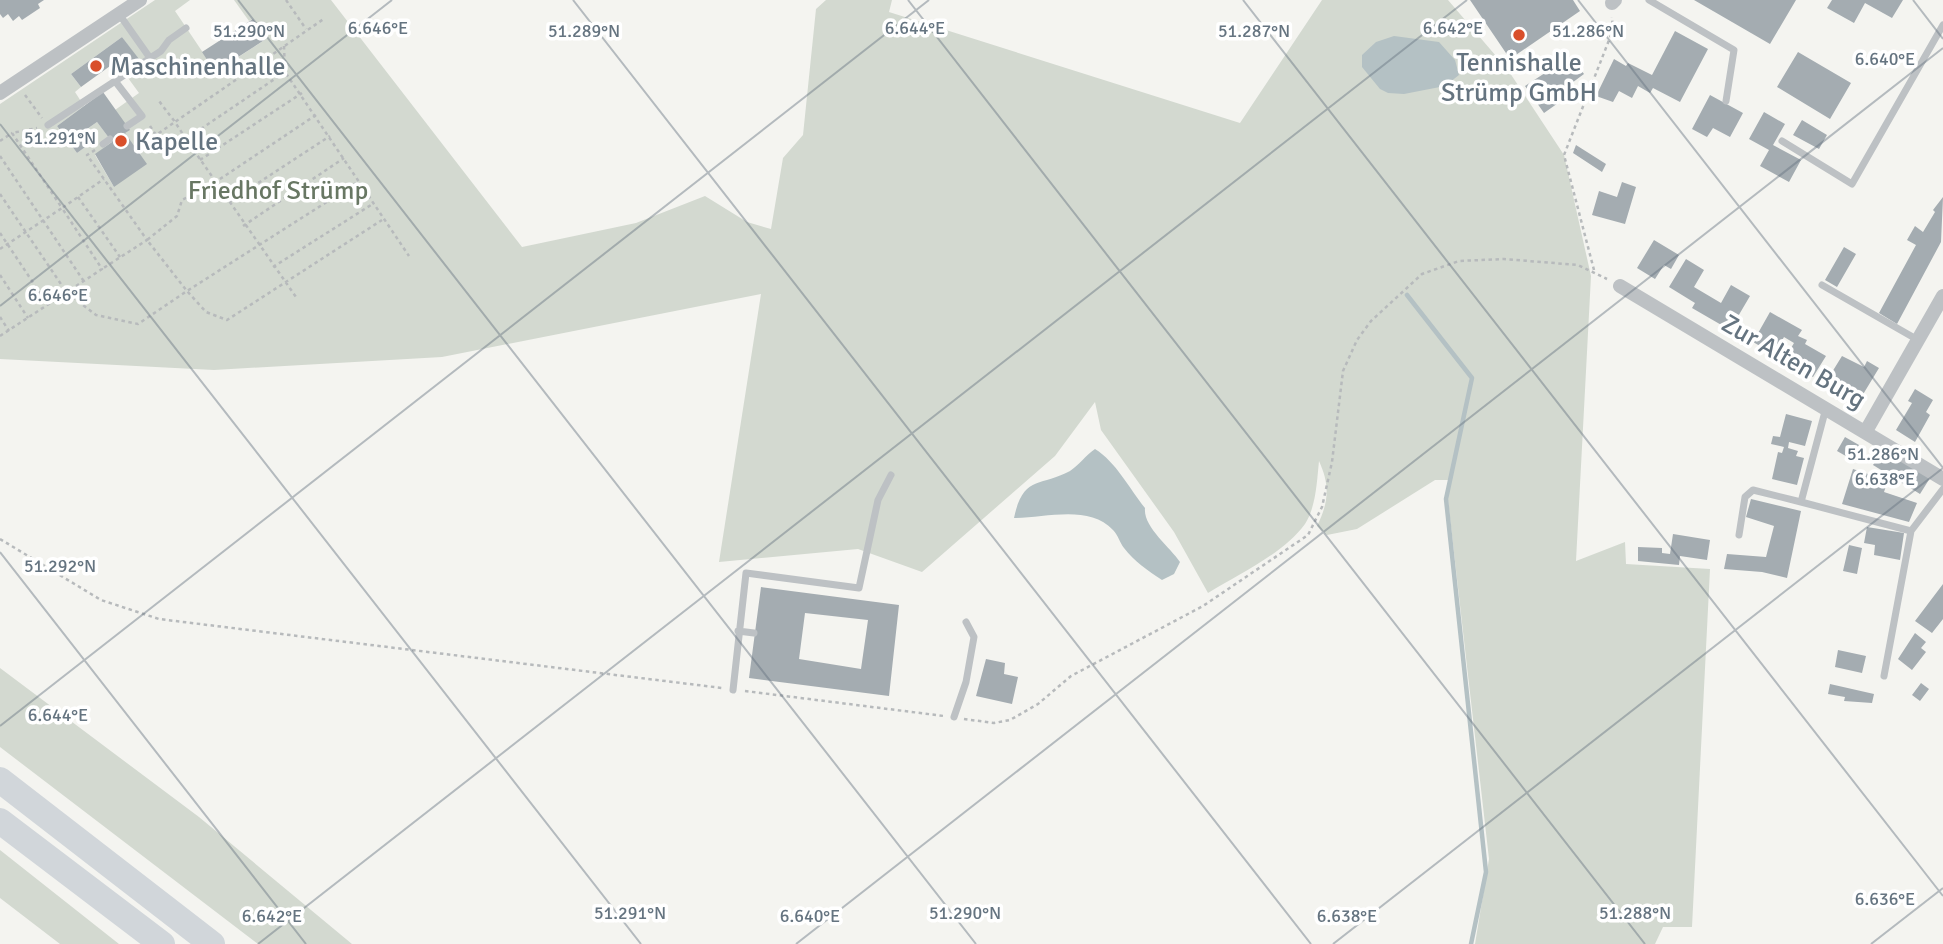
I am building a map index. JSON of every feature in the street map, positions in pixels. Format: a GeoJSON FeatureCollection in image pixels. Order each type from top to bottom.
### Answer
{"type":"FeatureCollection","features":[{"type":"Feature","properties":{"kind":"highway"},"geometry":{"type":"LineString","coordinates":[[0,780],[211,943]]}},
{"type":"Feature","properties":{"kind":"highway"},"geometry":{"type":"LineString","coordinates":[[0,821],[162,944]]}},
{"type":"Feature","properties":{"kind":"highway"},"geometry":{"type":"LineString","coordinates":[[52,860],[99,913],[135,944]]}},
{"type":"Feature","properties":{"kind":"street"},"geometry":{"type":"LineString","coordinates":[[0,93],[141,0]]}},
{"type":"Feature","properties":{"kind":"street","name":"Zur Alten Burg"},"geometry":{"type":"LineString","coordinates":[[1620,286],[1943,479]]}},
{"type":"Feature","properties":{"kind":"street"},"geometry":{"type":"LineString","coordinates":[[1866,431],[1943,296]]}},
{"type":"Feature","properties":{"kind":"lane"},"geometry":{"type":"LineString","coordinates":[[1648,0],[1734,50],[1726,101]]}},
{"type":"Feature","properties":{"kind":"lane"},"geometry":{"type":"LineString","coordinates":[[119,14],[150,58]]}},
{"type":"Feature","properties":{"kind":"lane"},"geometry":{"type":"LineString","coordinates":[[1783,141],[1852,184],[1943,25]]}},
{"type":"Feature","properties":{"kind":"lane"},"geometry":{"type":"LineString","coordinates":[[48,125],[150,58],[186,27]]}},
{"type":"Feature","properties":{"kind":"lane"},"geometry":{"type":"LineString","coordinates":[[115,81],[142,116],[127,127]]}},
{"type":"Feature","properties":{"kind":"lane"},"geometry":{"type":"LineString","coordinates":[[1822,285],[1918,340]]}},
{"type":"Feature","properties":{"kind":"lane"},"geometry":{"type":"LineString","coordinates":[[1801,502],[1826,408]]}},
{"type":"Feature","properties":{"kind":"lane"},"geometry":{"type":"LineString","coordinates":[[733,690],[746,573],[859,588],[878,500],[891,475]]}},
{"type":"Feature","properties":{"kind":"lane"},"geometry":{"type":"LineString","coordinates":[[1884,676],[1911,531],[1943,489]]}},
{"type":"Feature","properties":{"kind":"lane"},"geometry":{"type":"LineString","coordinates":[[1739,535],[1745,497],[1753,490],[1911,531]]}},
{"type":"Feature","properties":{"kind":"lane"},"geometry":{"type":"LineString","coordinates":[[954,717],[966,682],[974,637],[966,622]]}},
{"type":"Feature","properties":{"kind":"lane"},"geometry":{"type":"LineString","coordinates":[[738,631],[754,633]]}},
{"type":"Feature","properties":{"kind":"path"},"geometry":{"type":"LineString","coordinates":[[286,0],[306,30]]}},
{"type":"Feature","properties":{"kind":"path"},"geometry":{"type":"LineString","coordinates":[[1594,271],[1564,155],[1613,30],[1614,2]]}},
{"type":"Feature","properties":{"kind":"path"},"geometry":{"type":"LineString","coordinates":[[156,135],[325,18]]}},
{"type":"Feature","properties":{"kind":"path"},"geometry":{"type":"LineString","coordinates":[[284,46],[285,72],[302,93],[382,220],[409,256]]}},
{"type":"Feature","properties":{"kind":"path"},"geometry":{"type":"LineString","coordinates":[[186,139],[285,72]]}},
{"type":"Feature","properties":{"kind":"path"},"geometry":{"type":"LineString","coordinates":[[0,141],[12,133],[48,125],[16,82]]}},
{"type":"Feature","properties":{"kind":"path"},"geometry":{"type":"LineString","coordinates":[[200,160],[302,93]]}},
{"type":"Feature","properties":{"kind":"path"},"geometry":{"type":"LineString","coordinates":[[159,101],[243,226],[296,297]]}},
{"type":"Feature","properties":{"kind":"path"},"geometry":{"type":"LineString","coordinates":[[0,337],[147,240],[177,216],[182,200],[214,183],[316,115]]}},
{"type":"Feature","properties":{"kind":"path"},"geometry":{"type":"LineString","coordinates":[[12,133],[102,269]]}},
{"type":"Feature","properties":{"kind":"path"},"geometry":{"type":"LineString","coordinates":[[229,202],[330,136]]}},
{"type":"Feature","properties":{"kind":"path"},"geometry":{"type":"LineString","coordinates":[[106,142],[87,155],[187,291],[206,312],[227,320],[382,220]]}},
{"type":"Feature","properties":{"kind":"path"},"geometry":{"type":"LineString","coordinates":[[0,156],[83,280]]}},
{"type":"Feature","properties":{"kind":"path"},"geometry":{"type":"LineString","coordinates":[[243,226],[344,158]]}},
{"type":"Feature","properties":{"kind":"path"},"geometry":{"type":"LineString","coordinates":[[0,249],[104,179]]}},
{"type":"Feature","properties":{"kind":"path"},"geometry":{"type":"LineString","coordinates":[[0,194],[67,293],[96,315],[138,324],[187,291],[260,248],[358,182]]}},
{"type":"Feature","properties":{"kind":"path"},"geometry":{"type":"LineString","coordinates":[[78,197],[120,257]]}},
{"type":"Feature","properties":{"kind":"path"},"geometry":{"type":"LineString","coordinates":[[273,267],[372,204]]}},
{"type":"Feature","properties":{"kind":"path"},"geometry":{"type":"LineString","coordinates":[[0,233],[48,305]]}},
{"type":"Feature","properties":{"kind":"path"},"geometry":{"type":"LineString","coordinates":[[0,275],[28,318]]}},
{"type":"Feature","properties":{"kind":"path"},"geometry":{"type":"LineString","coordinates":[[0,317],[9,331]]}},
{"type":"Feature","properties":{"kind":"green space","name":"Friedhof Strümp"},"geometry":{"type":"Polygon","coordinates":[[[155,0],[190,0],[175,11],[216,72],[266,39],[253,19],[249,21],[234,0],[331,0],[522,247],[636,223],[705,196],[747,222],[771,229],[783,158],[803,135],[816,9],[826,0],[892,0],[889,12],[1240,123],[1322,0],[1448,0],[1508,70],[1564,155],[1591,276],[1576,561],[1625,542],[1626,564],[1710,569],[1692,927],[1663,927],[1655,944],[1475,944],[1489,859],[1448,500],[1449,480],[1435,480],[1357,529],[1327,535],[1317,526],[1327,494],[1319,461],[1314,502],[1309,517],[1296,535],[1273,554],[1208,593],[1174,532],[1101,430],[1095,402],[1055,456],[922,572],[858,549],[719,562],[761,294],[442,357],[214,370],[0,359],[0,104],[155,0]],[[122,37],[71,74],[81,87],[75,92],[84,106],[57,126],[77,153],[88,145],[80,134],[97,122],[112,142],[95,155],[114,187],[125,133],[115,110],[139,93],[123,71],[138,59],[122,37]]]}},
{"type":"Feature","properties":{"kind":"green space"},"geometry":{"type":"Polygon","coordinates":[[[0,668],[199,817],[352,944],[258,944],[0,747],[0,668]]]}},
{"type":"Feature","properties":{"kind":"green space"},"geometry":{"type":"Polygon","coordinates":[[[0,850],[119,944],[60,944],[0,898],[0,850]]]}},
{"type":"Feature","properties":{"kind":"shaded area"},"geometry":{"type":"Polygon","coordinates":[[[1394,36],[1439,42],[1455,60],[1459,75],[1445,86],[1404,94],[1388,93],[1380,89],[1362,67],[1362,55],[1376,42],[1394,36]]]}},
{"type":"Feature","properties":{"kind":"shaded area"},"geometry":{"type":"Polygon","coordinates":[[[1095,449],[1103,454],[1122,476],[1145,508],[1148,522],[1180,562],[1174,574],[1162,580],[1128,553],[1113,530],[1092,517],[1066,514],[1014,518],[1022,495],[1028,488],[1070,471],[1095,449]]]}},
{"type":"Feature","properties":{"kind":"building"},"geometry":{"type":"Polygon","coordinates":[[[0,0],[44,0],[38,4],[40,8],[22,20],[19,16],[13,21],[8,14],[3,18],[0,14],[0,0]]]}},
{"type":"Feature","properties":{"kind":"building","name":"Tennishalle Strümp GmbH"},"geometry":{"type":"Polygon","coordinates":[[[1470,0],[1573,0],[1580,11],[1510,59],[1470,0]]]}},
{"type":"Feature","properties":{"kind":"building"},"geometry":{"type":"Polygon","coordinates":[[[1694,0],[1796,0],[1770,44],[1694,0]]]}},
{"type":"Feature","properties":{"kind":"building"},"geometry":{"type":"Polygon","coordinates":[[[1832,0],[1903,0],[1892,18],[1865,3],[1854,23],[1827,8],[1832,0]]]}},
{"type":"Feature","properties":{"kind":"building"},"geometry":{"type":"Polygon","coordinates":[[[253,19],[266,39],[215,72],[202,52],[253,19]]]}},
{"type":"Feature","properties":{"kind":"building"},"geometry":{"type":"Polygon","coordinates":[[[1675,31],[1708,49],[1680,102],[1653,88],[1650,93],[1638,86],[1632,98],[1619,91],[1613,102],[1596,96],[1614,59],[1652,75],[1675,31]]]}},
{"type":"Feature","properties":{"kind":"building","name":"Maschinenhalle"},"geometry":{"type":"Polygon","coordinates":[[[122,37],[139,59],[123,71],[117,61],[81,87],[71,74],[122,37]]]}},
{"type":"Feature","properties":{"kind":"building"},"geometry":{"type":"Polygon","coordinates":[[[1798,52],[1851,83],[1830,119],[1777,87],[1798,52]]]}},
{"type":"Feature","properties":{"kind":"building"},"geometry":{"type":"Polygon","coordinates":[[[1571,56],[1584,74],[1561,91],[1564,94],[1559,98],[1561,101],[1544,113],[1525,86],[1571,56]]]}},
{"type":"Feature","properties":{"kind":"building","name":"Kapelle"},"geometry":{"type":"Polygon","coordinates":[[[103,92],[130,130],[125,133],[147,164],[114,187],[95,154],[112,142],[97,122],[80,134],[88,145],[77,153],[57,126],[103,92]]]}},
{"type":"Feature","properties":{"kind":"building"},"geometry":{"type":"Polygon","coordinates":[[[1710,95],[1743,113],[1730,137],[1713,128],[1707,137],[1692,129],[1710,95]]]}},
{"type":"Feature","properties":{"kind":"building"},"geometry":{"type":"Polygon","coordinates":[[[1764,112],[1785,124],[1773,145],[1801,160],[1789,182],[1760,166],[1769,150],[1749,139],[1764,112]]]}},
{"type":"Feature","properties":{"kind":"building"},"geometry":{"type":"Polygon","coordinates":[[[1802,120],[1827,135],[1819,149],[1793,135],[1802,120]]]}},
{"type":"Feature","properties":{"kind":"building"},"geometry":{"type":"Polygon","coordinates":[[[1576,145],[1606,164],[1602,172],[1573,153],[1576,145]]]}},
{"type":"Feature","properties":{"kind":"building"},"geometry":{"type":"Polygon","coordinates":[[[1622,182],[1636,187],[1625,224],[1592,215],[1599,191],[1617,197],[1622,182]]]}},
{"type":"Feature","properties":{"kind":"building"},"geometry":{"type":"Polygon","coordinates":[[[1943,197],[1941,242],[1897,324],[1879,313],[1916,245],[1907,240],[1915,226],[1923,232],[1935,212],[1933,210],[1943,197]]]}},
{"type":"Feature","properties":{"kind":"building"},"geometry":{"type":"Polygon","coordinates":[[[1654,240],[1679,255],[1671,269],[1664,265],[1655,279],[1637,268],[1654,240]]]}},
{"type":"Feature","properties":{"kind":"building"},"geometry":{"type":"Polygon","coordinates":[[[1844,247],[1856,254],[1837,287],[1825,280],[1844,247]]]}},
{"type":"Feature","properties":{"kind":"building"},"geometry":{"type":"Polygon","coordinates":[[[1686,259],[1704,270],[1694,287],[1721,303],[1731,285],[1750,296],[1730,330],[1692,308],[1695,303],[1669,287],[1686,259]]]}},
{"type":"Feature","properties":{"kind":"building"},"geometry":{"type":"Polygon","coordinates":[[[1770,312],[1802,330],[1798,336],[1807,340],[1805,344],[1826,356],[1813,377],[1784,360],[1794,343],[1784,337],[1774,354],[1753,342],[1770,312]]]}},
{"type":"Feature","properties":{"kind":"building"},"geometry":{"type":"Polygon","coordinates":[[[1842,356],[1864,367],[1867,361],[1879,368],[1859,401],[1835,385],[1837,382],[1829,377],[1842,356]]]}},
{"type":"Feature","properties":{"kind":"building"},"geometry":{"type":"Polygon","coordinates":[[[1915,389],[1933,400],[1926,412],[1930,415],[1915,442],[1896,430],[1912,403],[1908,401],[1915,389]]]}},
{"type":"Feature","properties":{"kind":"building"},"geometry":{"type":"Polygon","coordinates":[[[1786,414],[1812,421],[1805,446],[1789,442],[1788,448],[1798,451],[1796,456],[1804,458],[1797,485],[1772,479],[1778,452],[1782,453],[1784,447],[1771,444],[1773,436],[1780,437],[1786,414]]]}},
{"type":"Feature","properties":{"kind":"building"},"geometry":{"type":"Polygon","coordinates":[[[1845,437],[1859,445],[1851,459],[1837,451],[1845,437]]]}},
{"type":"Feature","properties":{"kind":"building"},"geometry":{"type":"Polygon","coordinates":[[[1882,450],[1930,478],[1920,494],[1873,465],[1882,450]]]}},
{"type":"Feature","properties":{"kind":"building"},"geometry":{"type":"Polygon","coordinates":[[[1853,469],[1880,478],[1878,483],[1886,486],[1884,492],[1917,503],[1909,522],[1842,504],[1853,469]]]}},
{"type":"Feature","properties":{"kind":"building"},"geometry":{"type":"Polygon","coordinates":[[[1751,499],[1801,511],[1787,578],[1762,572],[1724,569],[1727,554],[1766,557],[1774,526],[1746,517],[1751,499]]]}},
{"type":"Feature","properties":{"kind":"building"},"geometry":{"type":"Polygon","coordinates":[[[1867,527],[1904,533],[1900,560],[1874,555],[1875,545],[1864,543],[1867,527]]]}},
{"type":"Feature","properties":{"kind":"building"},"geometry":{"type":"Polygon","coordinates":[[[1673,534],[1710,540],[1707,560],[1680,556],[1679,565],[1638,561],[1638,547],[1662,548],[1662,553],[1670,554],[1673,534]]]}},
{"type":"Feature","properties":{"kind":"building"},"geometry":{"type":"Polygon","coordinates":[[[1849,545],[1862,548],[1857,574],[1843,571],[1849,545]]]}},
{"type":"Feature","properties":{"kind":"building"},"geometry":{"type":"Polygon","coordinates":[[[1943,584],[1943,619],[1932,633],[1915,621],[1943,584]]]}},
{"type":"Feature","properties":{"kind":"building"},"geometry":{"type":"Polygon","coordinates":[[[761,587],[899,605],[889,696],[749,678],[761,587]],[[805,613],[799,659],[861,669],[868,620],[805,613]]]}},
{"type":"Feature","properties":{"kind":"building"},"geometry":{"type":"Polygon","coordinates":[[[1915,633],[1926,642],[1921,648],[1926,652],[1912,670],[1898,659],[1915,633]]]}},
{"type":"Feature","properties":{"kind":"building"},"geometry":{"type":"Polygon","coordinates":[[[1838,650],[1866,656],[1862,673],[1835,667],[1838,650]]]}},
{"type":"Feature","properties":{"kind":"building"},"geometry":{"type":"Polygon","coordinates":[[[986,659],[1005,663],[1004,674],[1018,677],[1012,704],[976,696],[986,659]]]}},
{"type":"Feature","properties":{"kind":"building"},"geometry":{"type":"Polygon","coordinates":[[[1921,683],[1929,689],[1920,701],[1912,695],[1921,683]]]}},
{"type":"Feature","properties":{"kind":"building"},"geometry":{"type":"Polygon","coordinates":[[[1830,684],[1874,694],[1872,703],[1844,701],[1845,697],[1828,694],[1830,684]]]}},
{"type":"Feature","properties":{"kind":"waterway"},"geometry":{"type":"LineString","coordinates":[[1407,295],[1472,378],[1446,499],[1486,872],[1471,944]]}},
{"type":"Feature","properties":{"kind":"place","name":"Tennishalle Strümp GmbH"},"geometry":{"type":"Point","coordinates":[1519,35]}},
{"type":"Feature","properties":{"kind":"place","name":"Maschinenhalle"},"geometry":{"type":"Point","coordinates":[96,66]}},
{"type":"Feature","properties":{"kind":"place","name":"Kapelle"},"geometry":{"type":"Point","coordinates":[121,141]}}]}
